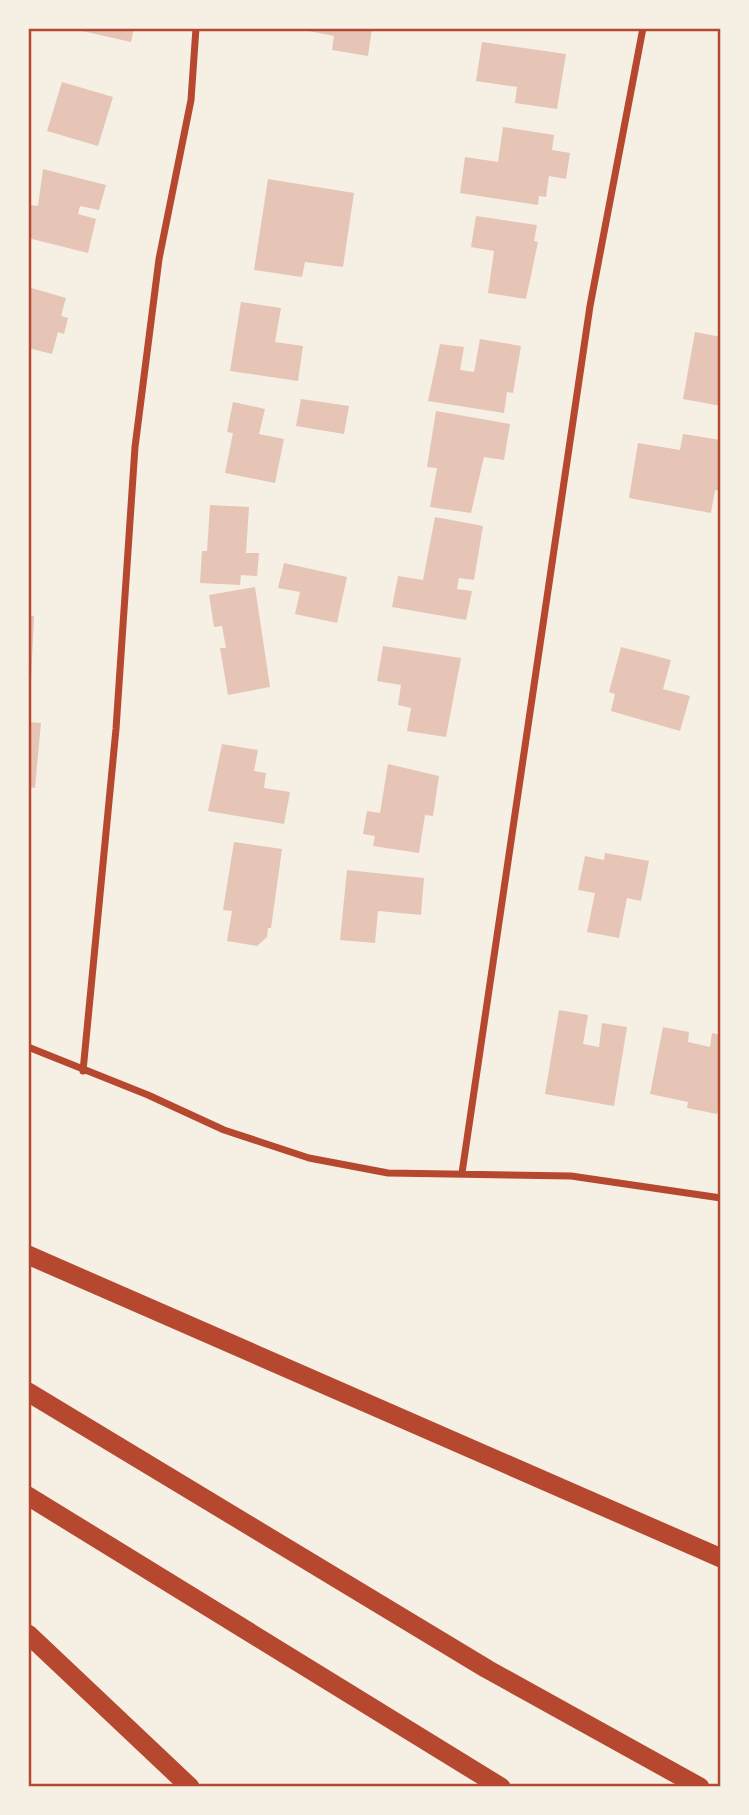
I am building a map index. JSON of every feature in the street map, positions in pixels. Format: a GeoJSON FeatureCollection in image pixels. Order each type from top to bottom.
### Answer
{"type":"FeatureCollection","features":[{"type":"Feature","properties":{"kind":"highway"},"geometry":{"type":"LineString","coordinates":[[28,1255],[721,1558]]}},
{"type":"Feature","properties":{"kind":"highway"},"geometry":{"type":"LineString","coordinates":[[28,1392],[487,1669],[700,1787]]}},
{"type":"Feature","properties":{"kind":"highway"},"geometry":{"type":"LineString","coordinates":[[28,1496],[501,1787]]}},
{"type":"Feature","properties":{"kind":"highway"},"geometry":{"type":"LineString","coordinates":[[28,1634],[190,1787]]}},
{"type":"Feature","properties":{"kind":"street"},"geometry":{"type":"LineString","coordinates":[[83,1071],[116,729],[135,446],[159,259],[191,100],[196,28]]}},
{"type":"Feature","properties":{"kind":"street"},"geometry":{"type":"LineString","coordinates":[[462,1173],[590,306],[643,28]]}},
{"type":"Feature","properties":{"kind":"street"},"geometry":{"type":"LineString","coordinates":[[28,1048],[148,1095],[224,1129],[309,1158],[388,1173],[571,1176],[721,1198]]}},
{"type":"Feature","properties":{"kind":"building"},"geometry":{"type":"Polygon","coordinates":[[[69,28],[134,28],[131,42],[69,28]]]}},
{"type":"Feature","properties":{"kind":"building"},"geometry":{"type":"Polygon","coordinates":[[[294,28],[372,28],[368,56],[332,50],[334,36],[294,28]]]}},
{"type":"Feature","properties":{"kind":"building"},"geometry":{"type":"Polygon","coordinates":[[[482,42],[566,54],[557,109],[515,103],[517,87],[476,81],[482,42]]]}},
{"type":"Feature","properties":{"kind":"building"},"geometry":{"type":"Polygon","coordinates":[[[62,82],[113,97],[98,146],[47,131],[62,82]]]}},
{"type":"Feature","properties":{"kind":"building"},"geometry":{"type":"Polygon","coordinates":[[[503,127],[554,135],[552,150],[570,153],[566,179],[549,176],[546,197],[539,196],[538,205],[460,193],[465,157],[498,162],[503,127]]]}},
{"type":"Feature","properties":{"kind":"building"},"geometry":{"type":"Polygon","coordinates":[[[43,169],[106,185],[99,210],[80,206],[78,214],[96,219],[88,253],[28,238],[28,213],[30,205],[38,206],[43,169]]]}},
{"type":"Feature","properties":{"kind":"building"},"geometry":{"type":"Polygon","coordinates":[[[268,179],[354,193],[343,267],[305,262],[302,277],[254,270],[268,179]]]}},
{"type":"Feature","properties":{"kind":"building"},"geometry":{"type":"Polygon","coordinates":[[[476,216],[537,225],[534,241],[538,242],[526,299],[488,293],[494,251],[471,247],[476,216]]]}},
{"type":"Feature","properties":{"kind":"building"},"geometry":{"type":"Polygon","coordinates":[[[28,287],[66,298],[61,316],[68,318],[64,334],[58,332],[52,354],[28,348],[28,287]]]}},
{"type":"Feature","properties":{"kind":"building"},"geometry":{"type":"Polygon","coordinates":[[[241,302],[281,308],[275,342],[303,346],[298,381],[230,371],[241,302]]]}},
{"type":"Feature","properties":{"kind":"building"},"geometry":{"type":"Polygon","coordinates":[[[695,332],[721,337],[721,406],[683,399],[695,332]]]}},
{"type":"Feature","properties":{"kind":"building"},"geometry":{"type":"Polygon","coordinates":[[[480,339],[521,346],[513,393],[507,392],[504,413],[428,401],[440,344],[464,347],[460,370],[474,372],[480,339]]]}},
{"type":"Feature","properties":{"kind":"building"},"geometry":{"type":"Polygon","coordinates":[[[301,399],[349,406],[344,434],[296,426],[301,399]]]}},
{"type":"Feature","properties":{"kind":"building"},"geometry":{"type":"Polygon","coordinates":[[[233,402],[265,409],[259,434],[284,439],[275,483],[225,473],[233,433],[227,432],[233,402]]]}},
{"type":"Feature","properties":{"kind":"building"},"geometry":{"type":"Polygon","coordinates":[[[436,411],[510,424],[504,460],[484,457],[471,513],[430,507],[437,468],[427,467],[436,411]]]}},
{"type":"Feature","properties":{"kind":"building"},"geometry":{"type":"Polygon","coordinates":[[[683,434],[721,440],[721,491],[715,490],[711,513],[629,498],[638,443],[680,450],[683,434]]]}},
{"type":"Feature","properties":{"kind":"building"},"geometry":{"type":"Polygon","coordinates":[[[210,505],[249,507],[246,553],[259,553],[257,576],[241,575],[240,585],[200,583],[202,551],[207,551],[210,505]]]}},
{"type":"Feature","properties":{"kind":"building"},"geometry":{"type":"Polygon","coordinates":[[[435,517],[483,526],[474,580],[459,578],[457,589],[472,591],[466,620],[392,607],[398,576],[423,580],[435,517]]]}},
{"type":"Feature","properties":{"kind":"building"},"geometry":{"type":"Polygon","coordinates":[[[284,563],[347,577],[337,623],[295,614],[300,592],[278,588],[284,563]]]}},
{"type":"Feature","properties":{"kind":"building"},"geometry":{"type":"Polygon","coordinates":[[[255,587],[270,687],[228,695],[220,648],[226,648],[222,626],[214,627],[209,595],[255,587]]]}},
{"type":"Feature","properties":{"kind":"building"},"geometry":{"type":"Polygon","coordinates":[[[28,616],[34,616],[30,704],[28,704],[28,616]]]}},
{"type":"Feature","properties":{"kind":"building"},"geometry":{"type":"Polygon","coordinates":[[[383,646],[461,658],[446,737],[407,731],[411,708],[398,705],[401,685],[377,681],[383,646]]]}},
{"type":"Feature","properties":{"kind":"building"},"geometry":{"type":"Polygon","coordinates":[[[621,647],[671,660],[663,689],[690,696],[680,731],[611,711],[615,694],[609,692],[621,647]]]}},
{"type":"Feature","properties":{"kind":"building"},"geometry":{"type":"Polygon","coordinates":[[[28,722],[41,723],[35,788],[28,787],[28,722]]]}},
{"type":"Feature","properties":{"kind":"building"},"geometry":{"type":"Polygon","coordinates":[[[222,744],[258,750],[254,771],[266,773],[264,788],[290,792],[284,824],[208,811],[222,744]]]}},
{"type":"Feature","properties":{"kind":"building"},"geometry":{"type":"Polygon","coordinates":[[[388,764],[439,776],[433,816],[425,815],[419,853],[373,846],[375,836],[363,834],[367,811],[380,813],[388,764]]]}},
{"type":"Feature","properties":{"kind":"building"},"geometry":{"type":"Polygon","coordinates":[[[234,842],[282,849],[271,928],[268,928],[267,937],[257,946],[227,941],[232,911],[223,910],[234,842]]]}},
{"type":"Feature","properties":{"kind":"building"},"geometry":{"type":"Polygon","coordinates":[[[605,853],[649,861],[641,901],[627,898],[619,938],[587,932],[595,893],[578,890],[585,856],[604,860],[605,853]]]}},
{"type":"Feature","properties":{"kind":"building"},"geometry":{"type":"Polygon","coordinates":[[[347,870],[424,878],[421,915],[378,911],[375,943],[340,940],[347,870]]]}},
{"type":"Feature","properties":{"kind":"building"},"geometry":{"type":"Polygon","coordinates":[[[559,1010],[588,1015],[583,1044],[599,1047],[602,1023],[627,1027],[614,1106],[545,1094],[559,1010]]]}},
{"type":"Feature","properties":{"kind":"building"},"geometry":{"type":"Polygon","coordinates":[[[663,1027],[689,1032],[688,1042],[710,1047],[712,1033],[721,1035],[721,1098],[717,1114],[687,1108],[688,1102],[650,1094],[663,1027]]]}}]}
